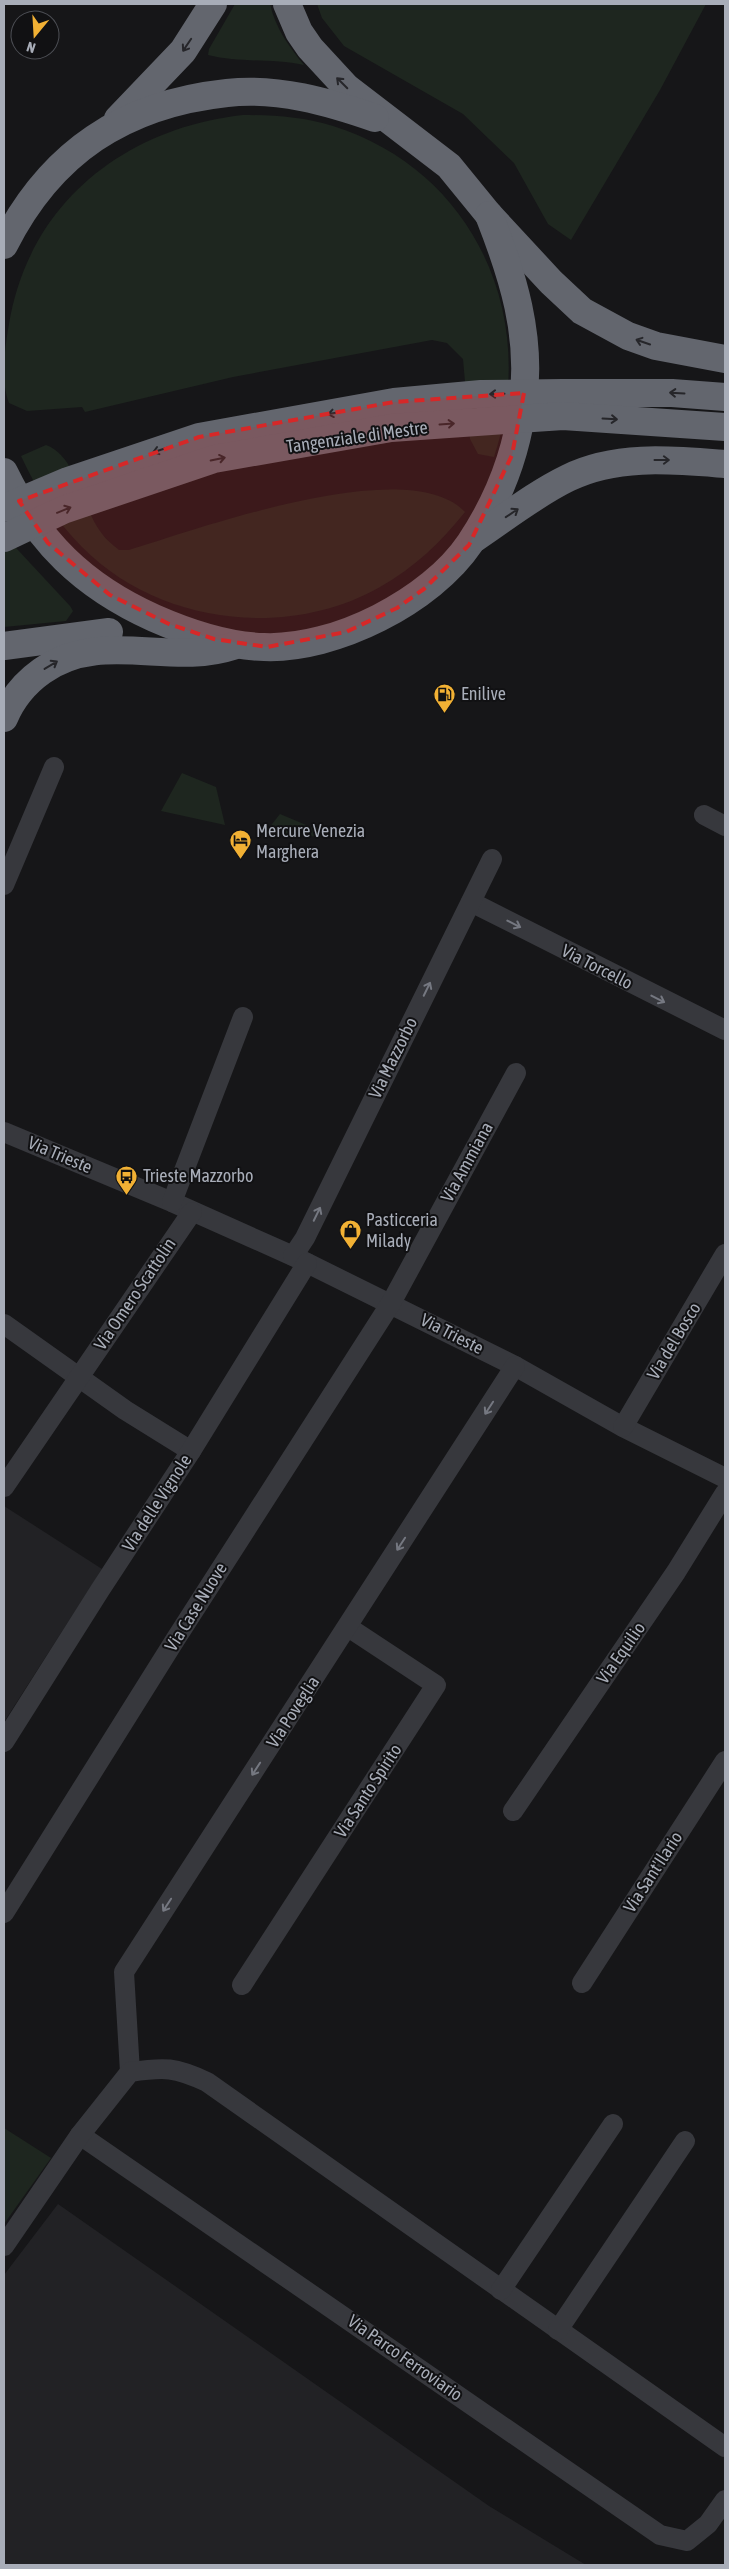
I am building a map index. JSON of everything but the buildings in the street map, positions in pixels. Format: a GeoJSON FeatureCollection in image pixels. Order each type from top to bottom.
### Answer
{"type":"FeatureCollection","features":[{"type":"Feature","properties":{"kind":"highway"},"geometry":{"type":"LineString","coordinates":[[110,127],[183,51],[213,4]]}},
{"type":"Feature","properties":{"kind":"highway"},"geometry":{"type":"LineString","coordinates":[[287,4],[299,32],[325,65],[346,87],[393,125],[422,144],[449,166],[490,215],[551,282],[582,311],[604,325],[656,346],[725,359]]}},
{"type":"Feature","properties":{"kind":"highway"},"geometry":{"type":"LineString","coordinates":[[4,245],[16,220],[37,190],[62,164],[95,136],[110,127],[161,107],[228,93],[272,94],[314,100],[393,125]]}},
{"type":"Feature","properties":{"kind":"highway"},"geometry":{"type":"LineString","coordinates":[[4,646],[75,635],[116,632],[267,647],[312,642],[346,632],[370,622],[424,589],[447,569],[472,540],[500,488],[512,456],[524,401],[525,362],[520,305],[506,256],[490,215]]}},
{"type":"Feature","properties":{"kind":"highway","name":"Tangenziale di Mestre"},"geometry":{"type":"LineString","coordinates":[[4,508],[68,481],[199,437],[394,402],[481,394],[672,393],[725,397]]}},
{"type":"Feature","properties":{"kind":"highway","name":"Tangenziale di Mestre"},"geometry":{"type":"LineString","coordinates":[[4,538],[63,510],[214,459],[391,428],[563,416],[725,427]]}},
{"type":"Feature","properties":{"kind":"highway"},"geometry":{"type":"LineString","coordinates":[[472,540],[548,489],[570,477],[599,468],[627,462],[662,460],[725,464]]}},
{"type":"Feature","properties":{"kind":"highway"},"geometry":{"type":"LineString","coordinates":[[4,472],[28,517],[48,543],[92,583],[135,609],[169,624],[226,642]]}},
{"type":"Feature","properties":{"kind":"highway"},"geometry":{"type":"LineString","coordinates":[[4,718],[15,698],[36,675],[58,661],[75,654],[112,649],[203,654],[226,642]]}},
{"type":"Feature","properties":{"kind":"street"},"geometry":{"type":"LineString","coordinates":[[4,885],[54,767]]}},
{"type":"Feature","properties":{"kind":"street"},"geometry":{"type":"LineString","coordinates":[[704,816],[725,826]]}},
{"type":"Feature","properties":{"kind":"street","name":"Via Mazzorbo"},"geometry":{"type":"LineString","coordinates":[[300,1260],[305,1238],[492,859]]}},
{"type":"Feature","properties":{"kind":"street","name":"Via Torcello"},"geometry":{"type":"LineString","coordinates":[[470,902],[725,1030]]}},
{"type":"Feature","properties":{"kind":"street"},"geometry":{"type":"LineString","coordinates":[[172,1202],[243,1017]]}},
{"type":"Feature","properties":{"kind":"street","name":"Via Ammiana"},"geometry":{"type":"LineString","coordinates":[[390,1303],[516,1073]]}},
{"type":"Feature","properties":{"kind":"street","name":"Via Trieste"},"geometry":{"type":"LineString","coordinates":[[4,1132],[172,1202],[390,1303],[515,1366],[623,1427],[725,1478]]}},
{"type":"Feature","properties":{"kind":"street","name":"Via Omero Scattolin"},"geometry":{"type":"LineString","coordinates":[[4,1487],[192,1212]]}},
{"type":"Feature","properties":{"kind":"street","name":"Via del Bosco"},"geometry":{"type":"LineString","coordinates":[[623,1427],[725,1254]]}},
{"type":"Feature","properties":{"kind":"street","name":"Via delle Vignole"},"geometry":{"type":"LineString","coordinates":[[4,1742],[100,1590],[192,1451],[300,1260]]}},
{"type":"Feature","properties":{"kind":"street","name":"Via Case Nuove"},"geometry":{"type":"LineString","coordinates":[[4,1913],[390,1303]]}},
{"type":"Feature","properties":{"kind":"street"},"geometry":{"type":"LineString","coordinates":[[4,1324],[80,1376],[125,1410],[192,1451]]}},
{"type":"Feature","properties":{"kind":"street","name":"Via Poveglia"},"geometry":{"type":"LineString","coordinates":[[130,2072],[124,1972],[515,1366]]}},
{"type":"Feature","properties":{"kind":"street","name":"Via Equilio"},"geometry":{"type":"LineString","coordinates":[[512,1811],[676,1572],[725,1493]]}},
{"type":"Feature","properties":{"kind":"street","name":"Via Santo Spirito"},"geometry":{"type":"LineString","coordinates":[[242,1985],[436,1685],[348,1627]]}},
{"type":"Feature","properties":{"kind":"street","name":"Via Sant'Ilario"},"geometry":{"type":"LineString","coordinates":[[582,1983],[725,1761]]}},
{"type":"Feature","properties":{"kind":"street"},"geometry":{"type":"LineString","coordinates":[[4,2246],[80,2135],[130,2072],[163,2067],[185,2072],[207,2082],[500,2290],[725,2446]]}},
{"type":"Feature","properties":{"kind":"street"},"geometry":{"type":"LineString","coordinates":[[500,2290],[613,2124]]}},
{"type":"Feature","properties":{"kind":"street","name":"Via Parco Ferroviario"},"geometry":{"type":"LineString","coordinates":[[80,2135],[660,2535],[687,2541],[708,2524],[725,2500]]}},
{"type":"Feature","properties":{"kind":"street"},"geometry":{"type":"LineString","coordinates":[[558,2330],[685,2142]]}},
{"type":"Feature","properties":{"kind":"highlighted area"},"geometry":{"type":"Polygon","coordinates":[[[524,393],[512,455],[469,545],[424,589],[397,608],[346,632],[267,647],[214,639],[169,624],[110,595],[48,543],[19,501],[199,437],[394,402],[524,393]]]}},
{"type":"Feature","properties":{"kind":"shaded area"},"geometry":{"type":"Polygon","coordinates":[[[235,4],[270,4],[275,21],[283,36],[304,65],[208,55],[209,49],[235,4]]]}},
{"type":"Feature","properties":{"kind":"shaded area"},"geometry":{"type":"Polygon","coordinates":[[[317,4],[706,4],[660,90],[571,240],[548,224],[514,163],[463,114],[344,46],[322,18],[317,4]]]}},
{"type":"Feature","properties":{"kind":"shaded area"},"geometry":{"type":"Polygon","coordinates":[[[243,115],[266,115],[311,120],[333,126],[383,147],[425,177],[459,214],[484,257],[501,303],[508,353],[506,405],[494,457],[478,454],[470,439],[463,359],[447,343],[432,340],[233,377],[85,412],[82,407],[27,411],[9,403],[4,374],[5,353],[9,324],[20,281],[37,242],[61,208],[89,179],[122,155],[159,136],[200,123],[243,115]]]}},
{"type":"Feature","properties":{"kind":"shaded area"},"geometry":{"type":"Polygon","coordinates":[[[46,445],[65,460],[100,531],[119,550],[129,550],[251,513],[352,492],[398,490],[437,496],[465,512],[437,544],[416,563],[380,587],[344,604],[305,614],[265,618],[225,616],[185,607],[148,593],[113,573],[82,547],[47,504],[21,456],[46,445]]]}},
{"type":"Feature","properties":{"kind":"shaded area"},"geometry":{"type":"Polygon","coordinates":[[[4,535],[70,606],[73,611],[66,621],[4,627],[4,535]]]}},
{"type":"Feature","properties":{"kind":"shaded area"},"geometry":{"type":"Polygon","coordinates":[[[182,773],[216,787],[225,825],[161,811],[182,773]]]}},
{"type":"Feature","properties":{"kind":"shaded area"},"geometry":{"type":"Polygon","coordinates":[[[280,814],[337,838],[265,833],[280,814]]]}},
{"type":"Feature","properties":{"kind":"shaded area"},"geometry":{"type":"Polygon","coordinates":[[[4,1506],[102,1569],[4,1722],[4,1506]]]}},
{"type":"Feature","properties":{"kind":"shaded area"},"geometry":{"type":"Polygon","coordinates":[[[4,2128],[51,2158],[4,2224],[4,2128]]]}},
{"type":"Feature","properties":{"kind":"shaded area"},"geometry":{"type":"Polygon","coordinates":[[[58,2204],[489,2506],[586,2565],[4,2565],[4,2275],[58,2204]]]}},
{"type":"Feature","properties":{"kind":"place","name":"Enilive"},"geometry":{"type":"Point","coordinates":[445,713]}},
{"type":"Feature","properties":{"kind":"place","name":"Mercure Venezia Marghera"},"geometry":{"type":"Point","coordinates":[240,860]}},
{"type":"Feature","properties":{"kind":"place","name":"Trieste Mazzorbo"},"geometry":{"type":"Point","coordinates":[127,1195]}},
{"type":"Feature","properties":{"kind":"place","name":"Pasticceria Milady"},"geometry":{"type":"Point","coordinates":[350,1249]}}]}
